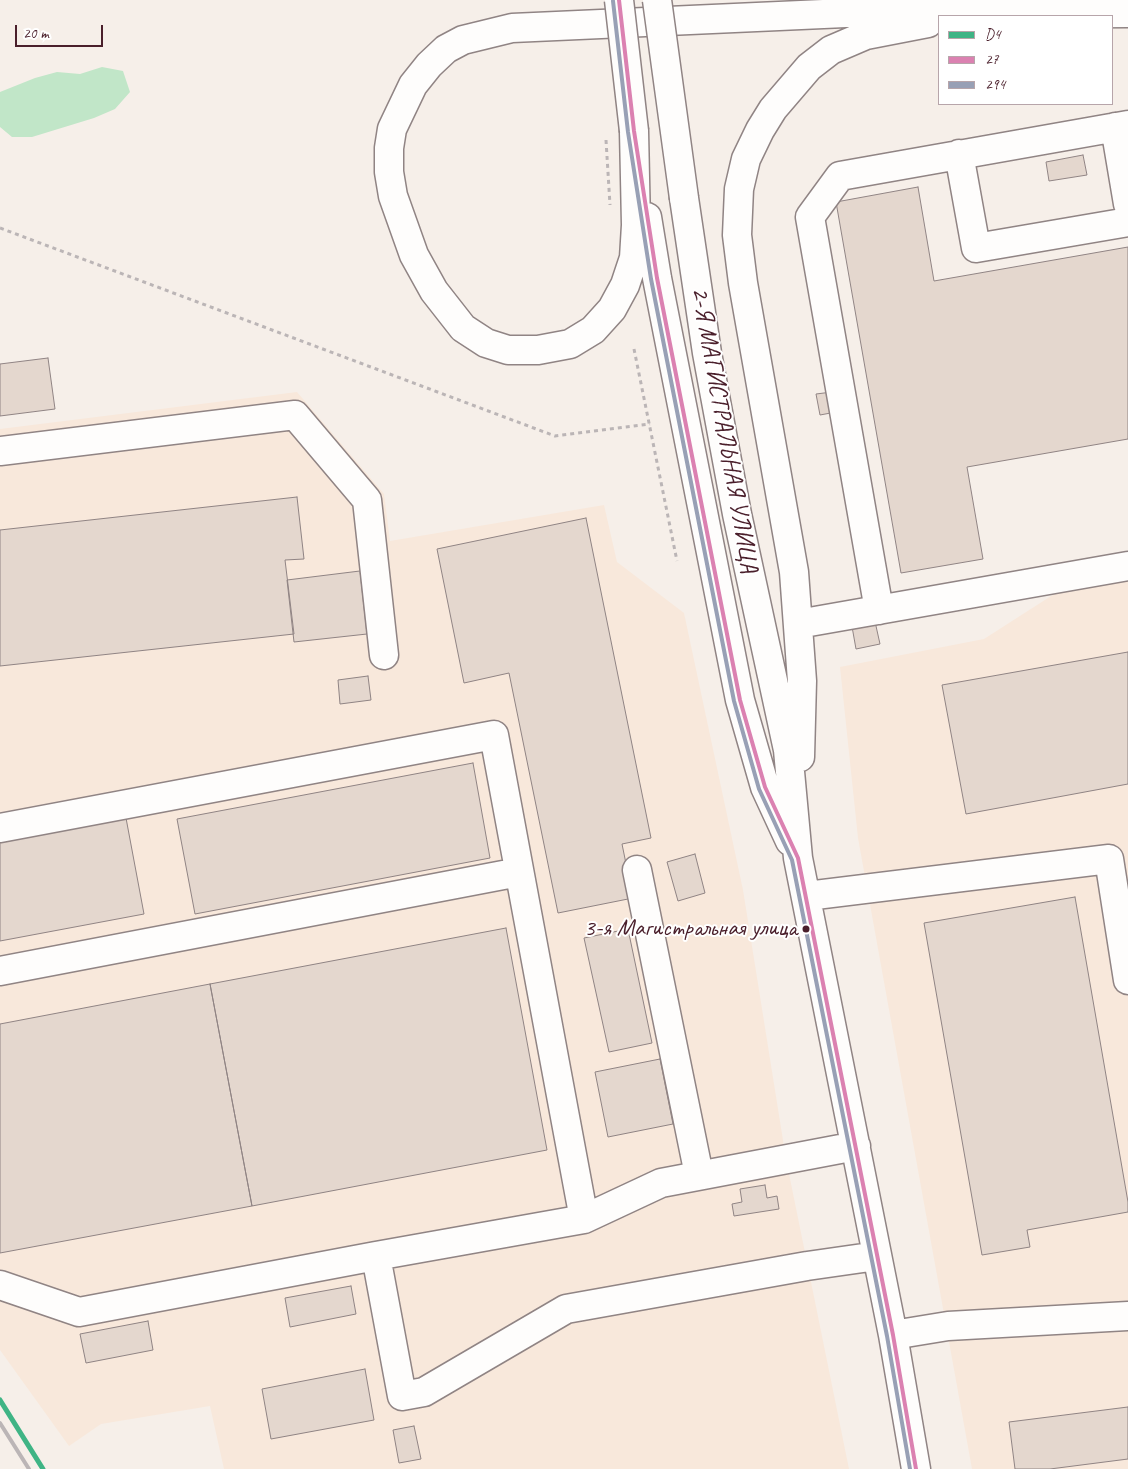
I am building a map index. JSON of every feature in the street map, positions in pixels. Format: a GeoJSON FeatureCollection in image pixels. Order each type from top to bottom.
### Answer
{"type":"FeatureCollection","features":[{"type":"Feature","properties":{"kind":"street"},"geometry":{"type":"LineString","coordinates":[[619,0],[634,131],[640,202],[634,258],[625,285],[612,309],[593,330],[570,344],[538,350],[508,350],[486,343],[463,328],[434,292],[414,255],[393,196],[390,180],[389,148],[392,129],[413,85],[428,65],[446,49],[463,40],[484,33],[512,28],[912,10],[978,15],[1128,12]]}},
{"type":"Feature","properties":{"kind":"street","name":"2-Я МАГИСТРАЛЬНАЯ УЛИЦА"},"geometry":{"type":"LineString","coordinates":[[657,0],[707,353],[736,514],[788,750],[798,853],[878,1256],[916,1469]]}},
{"type":"Feature","properties":{"kind":"street"},"geometry":{"type":"LineString","coordinates":[[798,853],[802,681],[794,572],[743,283],[737,235],[739,189],[746,159],[756,137],[773,109],[809,67],[830,50],[866,35],[938,21]]}},
{"type":"Feature","properties":{"kind":"street"},"geometry":{"type":"LineString","coordinates":[[879,610],[810,217],[840,176],[1121,126],[1128,204]]}},
{"type":"Feature","properties":{"kind":"street"},"geometry":{"type":"LineString","coordinates":[[959,154],[976,248],[1128,222]]}},
{"type":"Feature","properties":{"kind":"street","name":"2-Я МАГИСТРАЛЬНАЯ УЛИЦА"},"geometry":{"type":"LineString","coordinates":[[640,202],[657,278],[740,700],[765,787],[798,853]]}},
{"type":"Feature","properties":{"kind":"street"},"geometry":{"type":"LineString","coordinates":[[0,451],[295,415],[367,500],[384,655]]}},
{"type":"Feature","properties":{"kind":"street"},"geometry":{"type":"LineString","coordinates":[[798,624],[1128,566]]}},
{"type":"Feature","properties":{"kind":"street"},"geometry":{"type":"LineString","coordinates":[[0,828],[494,735],[584,1219]]}},
{"type":"Feature","properties":{"kind":"street"},"geometry":{"type":"LineString","coordinates":[[807,896],[1119,858],[1128,980]]}},
{"type":"Feature","properties":{"kind":"street"},"geometry":{"type":"LineString","coordinates":[[637,870],[699,1175]]}},
{"type":"Feature","properties":{"kind":"street"},"geometry":{"type":"LineString","coordinates":[[0,970],[519,872]]}},
{"type":"Feature","properties":{"kind":"street"},"geometry":{"type":"LineString","coordinates":[[0,1285],[79,1312],[584,1219],[660,1183],[856,1146]]}},
{"type":"Feature","properties":{"kind":"street"},"geometry":{"type":"LineString","coordinates":[[376,1256],[402,1396],[424,1392],[566,1309],[807,1266],[878,1256]]}},
{"type":"Feature","properties":{"kind":"street"},"geometry":{"type":"LineString","coordinates":[[893,1335],[948,1326],[1128,1316]]}},
{"type":"Feature","properties":{"kind":"path"},"geometry":{"type":"LineString","coordinates":[[0,228],[555,436],[650,424]]}},
{"type":"Feature","properties":{"kind":"path"},"geometry":{"type":"LineString","coordinates":[[634,349],[677,560]]}},
{"type":"Feature","properties":{"kind":"shaded area"},"geometry":{"type":"Polygon","coordinates":[[[297,392],[384,494],[390,541],[604,505],[617,562],[684,613],[743,890],[786,1159],[849,1469],[224,1469],[210,1406],[101,1424],[69,1446],[0,1350],[0,429],[297,392]]]}},
{"type":"Feature","properties":{"kind":"shaded area"},"geometry":{"type":"Polygon","coordinates":[[[1128,578],[1128,1469],[972,1469],[858,838],[840,667],[984,639],[1062,589],[1128,578]]]}},
{"type":"Feature","properties":{"kind":"green space"},"geometry":{"type":"Polygon","coordinates":[[[102,67],[123,71],[130,92],[115,109],[94,118],[32,137],[12,137],[0,127],[0,92],[35,78],[57,72],[80,74],[102,67]]]}},
{"type":"Feature","properties":{"kind":"building"},"geometry":{"type":"Polygon","coordinates":[[[1083,155],[1087,175],[1049,181],[1046,162],[1083,155]]]}},
{"type":"Feature","properties":{"kind":"building"},"geometry":{"type":"Polygon","coordinates":[[[918,187],[934,281],[1128,247],[1128,439],[967,467],[983,559],[901,573],[836,202],[918,187]]]}},
{"type":"Feature","properties":{"kind":"building"},"geometry":{"type":"Polygon","coordinates":[[[48,358],[55,409],[0,416],[0,364],[48,358]]]}},
{"type":"Feature","properties":{"kind":"building"},"geometry":{"type":"Polygon","coordinates":[[[832,392],[836,412],[820,415],[816,394],[832,392]]]}},
{"type":"Feature","properties":{"kind":"building"},"geometry":{"type":"Polygon","coordinates":[[[297,497],[304,559],[285,560],[294,634],[0,666],[0,530],[297,497]]]}},
{"type":"Feature","properties":{"kind":"building"},"geometry":{"type":"Polygon","coordinates":[[[586,518],[651,838],[622,844],[633,898],[558,913],[509,673],[464,683],[437,549],[586,518]]]}},
{"type":"Feature","properties":{"kind":"building"},"geometry":{"type":"Polygon","coordinates":[[[360,571],[367,634],[294,642],[287,580],[360,571]]]}},
{"type":"Feature","properties":{"kind":"building"},"geometry":{"type":"Polygon","coordinates":[[[874,617],[880,644],[856,649],[851,621],[874,617]]]}},
{"type":"Feature","properties":{"kind":"building"},"geometry":{"type":"Polygon","coordinates":[[[1128,652],[1128,784],[966,814],[942,685],[1128,652]]]}},
{"type":"Feature","properties":{"kind":"building"},"geometry":{"type":"Polygon","coordinates":[[[368,676],[371,700],[340,704],[338,680],[368,676]]]}},
{"type":"Feature","properties":{"kind":"building"},"geometry":{"type":"Polygon","coordinates":[[[473,763],[490,858],[195,914],[177,819],[473,763]]]}},
{"type":"Feature","properties":{"kind":"building"},"geometry":{"type":"Polygon","coordinates":[[[126,818],[144,914],[0,941],[0,842],[126,818]]]}},
{"type":"Feature","properties":{"kind":"building"},"geometry":{"type":"Polygon","coordinates":[[[695,854],[705,893],[678,901],[667,862],[695,854]]]}},
{"type":"Feature","properties":{"kind":"building"},"geometry":{"type":"Polygon","coordinates":[[[1075,897],[1128,1202],[1128,1212],[1027,1230],[1030,1247],[982,1255],[924,923],[1075,897]]]}},
{"type":"Feature","properties":{"kind":"building"},"geometry":{"type":"Polygon","coordinates":[[[506,928],[547,1150],[252,1206],[210,984],[506,928]]]}},
{"type":"Feature","properties":{"kind":"building"},"geometry":{"type":"Polygon","coordinates":[[[628,929],[652,1043],[609,1052],[584,938],[628,929]]]}},
{"type":"Feature","properties":{"kind":"building"},"geometry":{"type":"Polygon","coordinates":[[[210,984],[252,1206],[0,1253],[0,1024],[210,984]]]}},
{"type":"Feature","properties":{"kind":"building"},"geometry":{"type":"Polygon","coordinates":[[[660,1059],[673,1124],[608,1137],[595,1072],[660,1059]]]}},
{"type":"Feature","properties":{"kind":"building"},"geometry":{"type":"Polygon","coordinates":[[[765,1185],[767,1198],[777,1196],[779,1209],[734,1216],[732,1204],[742,1202],[740,1189],[765,1185]]]}},
{"type":"Feature","properties":{"kind":"building"},"geometry":{"type":"Polygon","coordinates":[[[351,1286],[356,1314],[290,1327],[285,1298],[351,1286]]]}},
{"type":"Feature","properties":{"kind":"building"},"geometry":{"type":"Polygon","coordinates":[[[148,1321],[153,1350],[86,1363],[80,1334],[148,1321]]]}},
{"type":"Feature","properties":{"kind":"building"},"geometry":{"type":"Polygon","coordinates":[[[365,1369],[374,1420],[271,1439],[262,1389],[365,1369]]]}},
{"type":"Feature","properties":{"kind":"building"},"geometry":{"type":"Polygon","coordinates":[[[1128,1407],[1128,1459],[1050,1469],[1015,1469],[1009,1422],[1128,1407]]]}},
{"type":"Feature","properties":{"kind":"building"},"geometry":{"type":"Polygon","coordinates":[[[414,1426],[421,1459],[399,1463],[393,1430],[414,1426]]]}},
{"type":"Feature","properties":{"kind":"railway"},"geometry":{"type":"LineString","coordinates":[[0,1423],[29,1469]]}},
{"type":"Feature","properties":{"kind":"transit line","name":"27"},"geometry":{"type":"LineString","coordinates":[[619,0],[634,131],[657,278],[740,700],[765,787],[798,858],[893,1335],[916,1469]]}},
{"type":"Feature","properties":{"kind":"transit line","name":"294"},"geometry":{"type":"LineString","coordinates":[[613,1],[628,132],[651,279],[734,701],[759,789],[792,860],[887,1336],[910,1469]]}},
{"type":"Feature","properties":{"kind":"transit line","name":"D4"},"geometry":{"type":"LineString","coordinates":[[0,1400],[43,1469]]}},
{"type":"Feature","properties":{"kind":"place","name":"3-я Магистральная улица"},"geometry":{"type":"Point","coordinates":[806,929]}}]}
